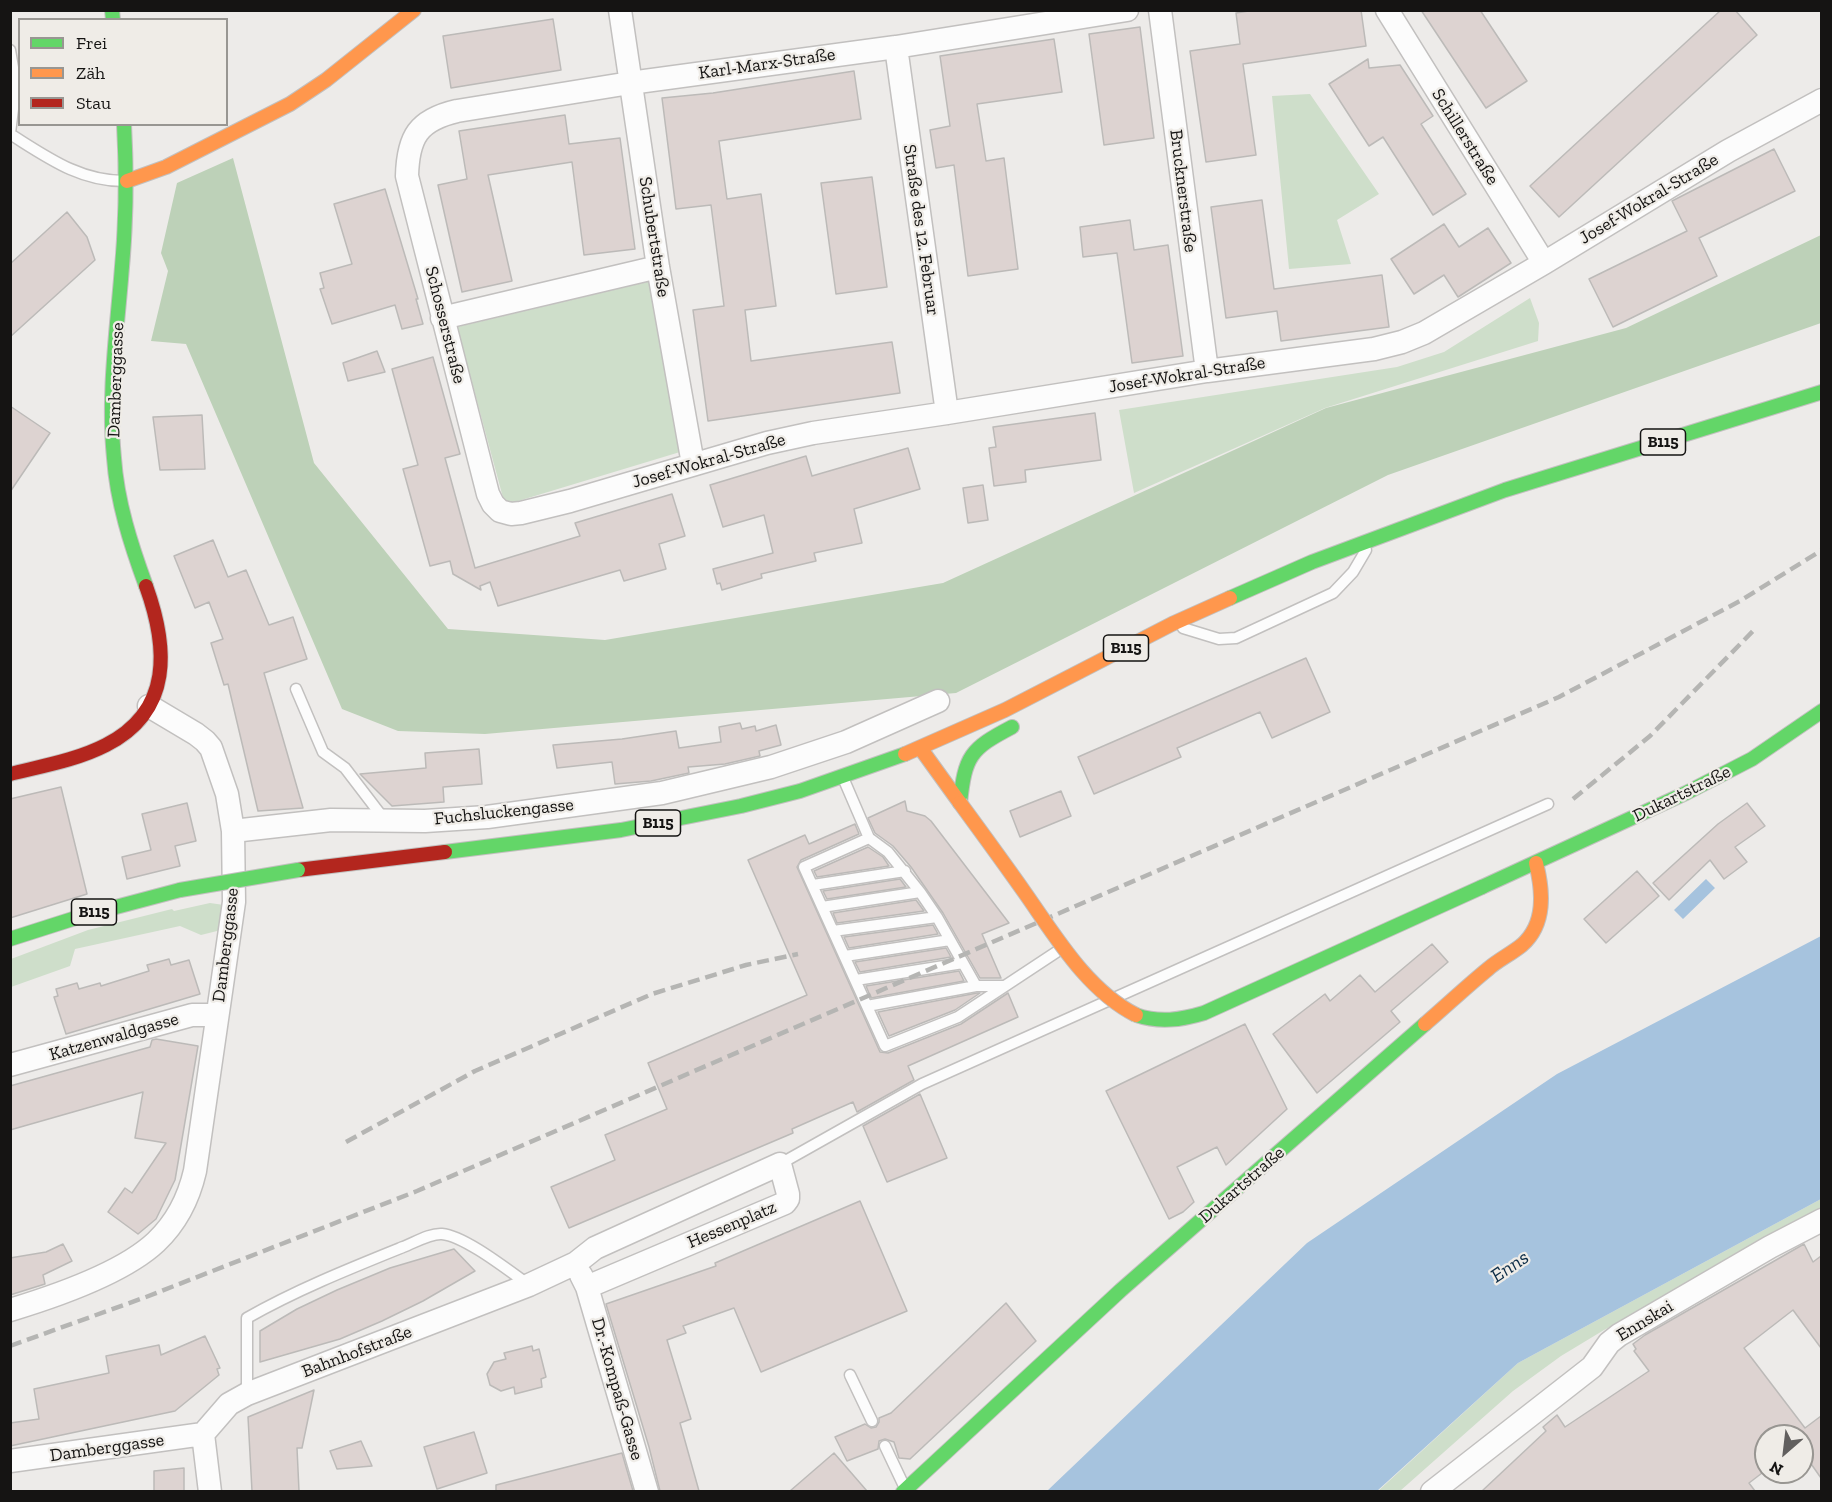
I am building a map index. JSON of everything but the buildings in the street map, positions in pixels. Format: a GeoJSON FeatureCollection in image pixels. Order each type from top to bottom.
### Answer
{"type":"FeatureCollection","features":[{"type":"Feature","properties":{"kind":"main road"},"geometry":{"type":"LineString","coordinates":[[127,181],[166,167],[290,104],[326,80],[414,10]]}},
{"type":"Feature","properties":{"kind":"main road","name":"Damberggasse"},"geometry":{"type":"LineString","coordinates":[[124,126],[127,181],[112,398],[112,441],[123,513],[132,546],[161,627],[162,665],[148,706]]}},
{"type":"Feature","properties":{"kind":"main road","name":"B115"},"geometry":{"type":"LineString","coordinates":[[10,939],[82,916],[180,890],[298,870],[621,830],[741,807],[800,791],[921,749],[1005,710],[1172,624],[1265,582],[1372,540],[1505,490],[1821,392]]}},
{"type":"Feature","properties":{"kind":"main road"},"geometry":{"type":"LineString","coordinates":[[1061,696],[1079,672]]}},
{"type":"Feature","properties":{"kind":"main road"},"geometry":{"type":"LineString","coordinates":[[10,774],[96,750],[113,742],[138,721],[148,706]]}},
{"type":"Feature","properties":{"kind":"main road","name":"Dukartstraße"},"geometry":{"type":"LineString","coordinates":[[921,749],[1064,947],[1103,992],[1135,1016],[1150,1020],[1178,1020],[1204,1013],[1229,1002],[1686,793],[1752,759],[1821,711]]}},
{"type":"Feature","properties":{"kind":"main road"},"geometry":{"type":"LineString","coordinates":[[960,803],[966,765],[973,751],[983,742],[1028,718]]}},
{"type":"Feature","properties":{"kind":"main road","name":"Dukartstraße"},"geometry":{"type":"LineString","coordinates":[[904,1490],[1121,1290],[1489,968],[1526,941],[1535,928],[1541,912],[1542,894],[1536,863]]}},
{"type":"Feature","properties":{"kind":"street","name":"Schubertstraße"},"geometry":{"type":"LineString","coordinates":[[620,10],[658,267],[693,464]]}},
{"type":"Feature","properties":{"kind":"street","name":"Karl-Marx-Straße"},"geometry":{"type":"LineString","coordinates":[[415,136],[425,123],[437,116],[630,83],[896,47],[1127,10]]}},
{"type":"Feature","properties":{"kind":"street","name":"Brucknerstraße"},"geometry":{"type":"LineString","coordinates":[[1160,10],[1207,371]]}},
{"type":"Feature","properties":{"kind":"street","name":"Schillerstraße"},"geometry":{"type":"LineString","coordinates":[[1387,10],[1544,263]]}},
{"type":"Feature","properties":{"kind":"street","name":"Straße des 12. Februar"},"geometry":{"type":"LineString","coordinates":[[896,47],[947,413]]}},
{"type":"Feature","properties":{"kind":"street","name":"Josef-Wokral-Straße"},"geometry":{"type":"LineString","coordinates":[[500,511],[512,514],[521,513],[560,504],[693,464],[813,433],[1207,371],[1374,349],[1402,342],[1424,333],[1728,151],[1821,100]]}},
{"type":"Feature","properties":{"kind":"street","name":"Schosserstraße"},"geometry":{"type":"LineString","coordinates":[[415,136],[408,156],[407,176],[488,494],[500,511]]}},
{"type":"Feature","properties":{"kind":"street"},"geometry":{"type":"LineString","coordinates":[[442,318],[658,267]]}},
{"type":"Feature","properties":{"kind":"street","name":"Fuchsluckengasse"},"geometry":{"type":"LineString","coordinates":[[233,831],[331,820],[387,821],[488,817],[662,793],[771,767],[846,742],[938,701]]}},
{"type":"Feature","properties":{"kind":"street","name":"Damberggasse"},"geometry":{"type":"LineString","coordinates":[[10,1310],[74,1288],[137,1256],[156,1242],[170,1225],[191,1189],[234,902],[233,831],[224,783],[211,748],[196,734],[148,706]]}},
{"type":"Feature","properties":{"kind":"street","name":"Katzenwaldgasse"},"geometry":{"type":"LineString","coordinates":[[10,1065],[192,1015],[217,1015]]}},
{"type":"Feature","properties":{"kind":"street","name":"Hessenplatz"},"geometry":{"type":"LineString","coordinates":[[576,1263],[595,1248],[780,1164],[788,1194],[785,1203],[587,1287]]}},
{"type":"Feature","properties":{"kind":"street","name":"Ennskai"},"geometry":{"type":"LineString","coordinates":[[1432,1491],[1592,1367],[1609,1343],[1619,1335],[1821,1220]]}},
{"type":"Feature","properties":{"kind":"street"},"geometry":{"type":"LineString","coordinates":[[576,1263],[587,1287]]}},
{"type":"Feature","properties":{"kind":"street","name":"Bahnhofstraße"},"geometry":{"type":"LineString","coordinates":[[202,1434],[229,1404],[247,1394],[529,1285],[576,1263]]}},
{"type":"Feature","properties":{"kind":"street","name":"Dr.-Kompaß-Gasse"},"geometry":{"type":"LineString","coordinates":[[587,1287],[647,1491]]}},
{"type":"Feature","properties":{"kind":"street"},"geometry":{"type":"LineString","coordinates":[[202,1434],[210,1491]]}},
{"type":"Feature","properties":{"kind":"street","name":"Damberggasse"},"geometry":{"type":"LineString","coordinates":[[10,1461],[202,1434]]}},
{"type":"Feature","properties":{"kind":"lane"},"geometry":{"type":"LineString","coordinates":[[10,50],[16,85],[10,134],[69,170],[88,177],[127,181]]}},
{"type":"Feature","properties":{"kind":"lane"},"geometry":{"type":"LineString","coordinates":[[1172,624],[1219,639],[1236,638],[1333,593],[1353,572],[1372,540]]}},
{"type":"Feature","properties":{"kind":"lane"},"geometry":{"type":"LineString","coordinates":[[296,689],[323,752],[345,768],[387,821]]}},
{"type":"Feature","properties":{"kind":"lane"},"geometry":{"type":"LineString","coordinates":[[843,777],[869,838],[888,852],[905,871],[938,917],[976,987]]}},
{"type":"Feature","properties":{"kind":"lane"},"geometry":{"type":"LineString","coordinates":[[780,1164],[922,1084],[1548,804]]}},
{"type":"Feature","properties":{"kind":"lane"},"geometry":{"type":"LineString","coordinates":[[869,838],[804,867],[885,1046],[958,1017],[1064,947]]}},
{"type":"Feature","properties":{"kind":"lane"},"geometry":{"type":"LineString","coordinates":[[813,885],[905,871]]}},
{"type":"Feature","properties":{"kind":"lane"},"geometry":{"type":"LineString","coordinates":[[822,907],[920,892]]}},
{"type":"Feature","properties":{"kind":"lane"},"geometry":{"type":"LineString","coordinates":[[833,931],[938,917]]}},
{"type":"Feature","properties":{"kind":"lane"},"geometry":{"type":"LineString","coordinates":[[845,956],[950,940]]}},
{"type":"Feature","properties":{"kind":"lane"},"geometry":{"type":"LineString","coordinates":[[856,980],[963,963]]}},
{"type":"Feature","properties":{"kind":"lane"},"geometry":{"type":"LineString","coordinates":[[867,1006],[976,987],[1006,986]]}},
{"type":"Feature","properties":{"kind":"lane"},"geometry":{"type":"LineString","coordinates":[[247,1394],[248,1318],[337,1273],[416,1242],[437,1234],[445,1234],[465,1242],[529,1285]]}},
{"type":"Feature","properties":{"kind":"lane"},"geometry":{"type":"LineString","coordinates":[[850,1375],[872,1421]]}},
{"type":"Feature","properties":{"kind":"lane"},"geometry":{"type":"LineString","coordinates":[[885,1446],[904,1490]]}},
{"type":"Feature","properties":{"kind":"green space"},"geometry":{"type":"Polygon","coordinates":[[[1310,94],[1379,194],[1337,220],[1351,264],[1289,269],[1272,96],[1310,94]]]}},
{"type":"Feature","properties":{"kind":"green space"},"geometry":{"type":"Polygon","coordinates":[[[233,158],[314,463],[448,629],[605,640],[943,583],[1326,408],[1626,328],[1821,235],[1821,323],[1388,475],[956,693],[485,734],[398,731],[342,709],[186,344],[151,341],[168,271],[161,253],[177,183],[233,158]]]}},
{"type":"Feature","properties":{"kind":"green space"},"geometry":{"type":"Polygon","coordinates":[[[651,281],[680,452],[505,505],[457,327],[651,281]]]}},
{"type":"Feature","properties":{"kind":"green space"},"geometry":{"type":"Polygon","coordinates":[[[1530,298],[1539,323],[1538,341],[1325,408],[1134,493],[1119,410],[1397,367],[1444,352],[1530,298]]]}},
{"type":"Feature","properties":{"kind":"green space"},"geometry":{"type":"Polygon","coordinates":[[[210,903],[224,905],[221,930],[201,935],[180,926],[75,949],[70,966],[11,987],[11,959],[88,930],[172,909],[174,911],[210,903]]]}},
{"type":"Feature","properties":{"kind":"green space"},"geometry":{"type":"Polygon","coordinates":[[[1821,1199],[1821,1214],[1604,1330],[1561,1356],[1513,1391],[1400,1491],[1377,1492],[1518,1363],[1821,1199]]]}},
{"type":"Feature","properties":{"kind":"water"},"geometry":{"type":"Polygon","coordinates":[[[1706,879],[1715,888],[1683,919],[1674,910],[1706,879]]]}},
{"type":"Feature","properties":{"kind":"water","name":"Enns"},"geometry":{"type":"Polygon","coordinates":[[[1821,936],[1821,1199],[1518,1363],[1377,1491],[1047,1491],[1307,1243],[1557,1074],[1821,936]]]}},
{"type":"Feature","properties":{"kind":"railway"},"geometry":{"type":"LineString","coordinates":[[10,1346],[146,1297],[417,1191],[1559,697],[1740,601],[1822,550]]}},
{"type":"Feature","properties":{"kind":"railway"},"geometry":{"type":"LineString","coordinates":[[1573,799],[1650,736],[1753,631]]}},
{"type":"Feature","properties":{"kind":"railway"},"geometry":{"type":"LineString","coordinates":[[346,1142],[475,1071],[652,994],[746,965],[798,954]]}},
{"type":"Feature","properties":{"kind":"traffic: fast"},"geometry":{"type":"LineString","coordinates":[[112,10],[113,18]]}},
{"type":"Feature","properties":{"kind":"traffic: fast"},"geometry":{"type":"LineString","coordinates":[[124,126],[125,221],[113,368],[112,436],[121,507],[146,586]]}},
{"type":"Feature","properties":{"kind":"traffic: fast"},"geometry":{"type":"LineString","coordinates":[[1230,598],[1312,562],[1505,490],[1822,392]]}},
{"type":"Feature","properties":{"kind":"traffic: fast"},"geometry":{"type":"LineString","coordinates":[[1482,887],[1686,793],[1752,759],[1822,711]]}},
{"type":"Feature","properties":{"kind":"traffic: fast"},"geometry":{"type":"LineString","coordinates":[[960,803],[964,774],[972,756],[978,748],[1012,727]]}},
{"type":"Feature","properties":{"kind":"traffic: fast"},"geometry":{"type":"LineString","coordinates":[[445,852],[621,830],[741,806],[800,791],[905,754]]}},
{"type":"Feature","properties":{"kind":"traffic: fast"},"geometry":{"type":"LineString","coordinates":[[180,890],[298,870]]}},
{"type":"Feature","properties":{"kind":"traffic: fast"},"geometry":{"type":"LineString","coordinates":[[1136,1015],[1170,1020],[1204,1013],[1482,887]]}},
{"type":"Feature","properties":{"kind":"traffic: fast"},"geometry":{"type":"LineString","coordinates":[[10,939],[82,916],[180,890]]}},
{"type":"Feature","properties":{"kind":"traffic: fast"},"geometry":{"type":"LineString","coordinates":[[903,1492],[1121,1290],[1425,1024]]}},
{"type":"Feature","properties":{"kind":"traffic: slow"},"geometry":{"type":"LineString","coordinates":[[127,181],[166,167],[290,104],[326,80],[414,10]]}},
{"type":"Feature","properties":{"kind":"traffic: slow"},"geometry":{"type":"LineString","coordinates":[[905,754],[1005,710],[1172,624],[1230,598]]}},
{"type":"Feature","properties":{"kind":"traffic: slow"},"geometry":{"type":"LineString","coordinates":[[921,749],[960,803]]}},
{"type":"Feature","properties":{"kind":"traffic: slow"},"geometry":{"type":"LineString","coordinates":[[960,803],[1074,961],[1102,992],[1136,1015]]}},
{"type":"Feature","properties":{"kind":"traffic: slow"},"geometry":{"type":"LineString","coordinates":[[1425,1024],[1480,976],[1530,937],[1541,907],[1536,863]]}},
{"type":"Feature","properties":{"kind":"traffic: jam"},"geometry":{"type":"LineString","coordinates":[[10,774],[95,750],[128,731],[144,714],[154,696],[161,654],[153,609],[146,586]]}},
{"type":"Feature","properties":{"kind":"traffic: jam"},"geometry":{"type":"LineString","coordinates":[[298,870],[445,852]]}}]}
